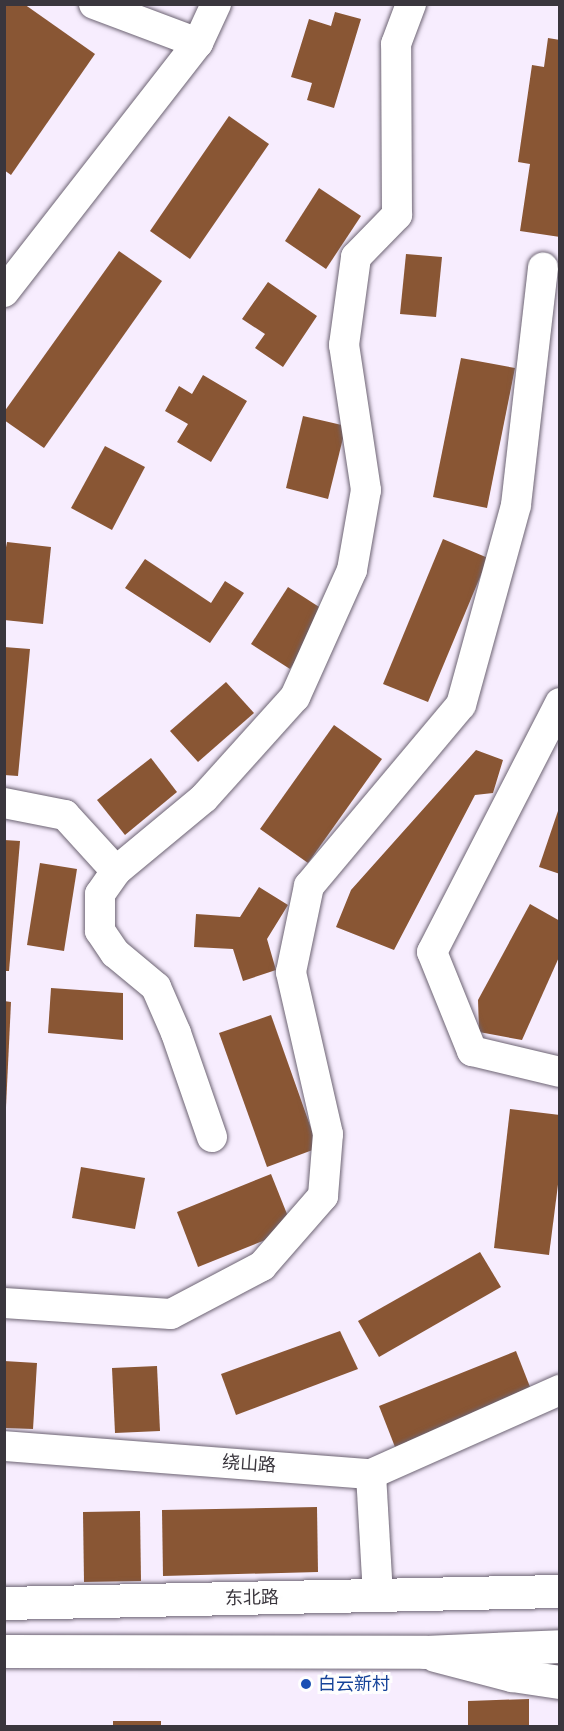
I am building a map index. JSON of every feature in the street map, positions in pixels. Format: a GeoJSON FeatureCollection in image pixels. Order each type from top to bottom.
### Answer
{"type":"FeatureCollection","features":[{"type":"Feature","properties":{"kind":"main road","name":"东北路"},"geometry":{"type":"LineString","coordinates":[[499,1591],[560,1581]]}},
{"type":"Feature","properties":{"kind":"main road","name":"东北路"},"geometry":{"type":"LineString","coordinates":[[4,1603],[560,1591]]}},
{"type":"Feature","properties":{"kind":"main road"},"geometry":{"type":"LineString","coordinates":[[4,1651],[425,1652],[560,1646]]}},
{"type":"Feature","properties":{"kind":"main road"},"geometry":{"type":"LineString","coordinates":[[425,1652],[512,1675],[560,1682]]}},
{"type":"Feature","properties":{"kind":"street"},"geometry":{"type":"LineString","coordinates":[[94,4],[198,43]]}},
{"type":"Feature","properties":{"kind":"street"},"geometry":{"type":"LineString","coordinates":[[4,292],[198,43],[216,4]]}},
{"type":"Feature","properties":{"kind":"street"},"geometry":{"type":"LineString","coordinates":[[212,1137],[176,1033],[156,987],[115,953],[99,931],[100,894],[116,871],[204,798],[295,697],[352,570],[366,490],[344,345],[356,257],[397,214],[396,44],[411,4]]}},
{"type":"Feature","properties":{"kind":"street"},"geometry":{"type":"LineString","coordinates":[[4,1304],[171,1314],[262,1266],[323,1196],[328,1134],[291,972],[309,886],[461,705],[516,505],[543,268]]}},
{"type":"Feature","properties":{"kind":"street"},"geometry":{"type":"LineString","coordinates":[[560,703],[432,952],[472,1051],[560,1072]]}},
{"type":"Feature","properties":{"kind":"street"},"geometry":{"type":"LineString","coordinates":[[4,803],[66,815],[116,871]]}},
{"type":"Feature","properties":{"kind":"street"},"geometry":{"type":"LineString","coordinates":[[378,1596],[371,1474],[560,1390]]}},
{"type":"Feature","properties":{"kind":"street","name":"绕山路"},"geometry":{"type":"LineString","coordinates":[[4,1446],[371,1474]]}},
{"type":"Feature","properties":{"kind":"building"},"geometry":{"type":"Polygon","coordinates":[[[4,4],[24,4],[95,54],[11,175],[4,170],[4,4]]]}},
{"type":"Feature","properties":{"kind":"building"},"geometry":{"type":"Polygon","coordinates":[[[335,12],[361,19],[334,108],[307,100],[312,83],[291,77],[309,19],[331,26],[335,12]]]}},
{"type":"Feature","properties":{"kind":"building"},"geometry":{"type":"Polygon","coordinates":[[[548,38],[560,40],[560,237],[520,231],[530,164],[518,162],[532,65],[544,67],[548,38]]]}},
{"type":"Feature","properties":{"kind":"building"},"geometry":{"type":"Polygon","coordinates":[[[229,116],[269,144],[190,259],[150,231],[229,116]]]}},
{"type":"Feature","properties":{"kind":"building"},"geometry":{"type":"Polygon","coordinates":[[[319,188],[361,216],[326,269],[285,241],[319,188]]]}},
{"type":"Feature","properties":{"kind":"building"},"geometry":{"type":"Polygon","coordinates":[[[119,251],[162,281],[44,448],[4,420],[4,412],[119,251]]]}},
{"type":"Feature","properties":{"kind":"building"},"geometry":{"type":"Polygon","coordinates":[[[406,254],[442,257],[436,317],[400,314],[406,254]]]}},
{"type":"Feature","properties":{"kind":"building"},"geometry":{"type":"Polygon","coordinates":[[[268,282],[317,316],[283,367],[255,348],[265,334],[242,319],[268,282]]]}},
{"type":"Feature","properties":{"kind":"building"},"geometry":{"type":"Polygon","coordinates":[[[461,358],[515,368],[487,508],[433,497],[461,358]]]}},
{"type":"Feature","properties":{"kind":"building"},"geometry":{"type":"Polygon","coordinates":[[[203,375],[247,401],[211,462],[177,442],[188,424],[165,411],[179,386],[192,394],[203,375]]]}},
{"type":"Feature","properties":{"kind":"building"},"geometry":{"type":"Polygon","coordinates":[[[303,416],[346,426],[328,499],[286,488],[303,416]]]}},
{"type":"Feature","properties":{"kind":"building"},"geometry":{"type":"Polygon","coordinates":[[[105,446],[145,467],[112,530],[71,508],[105,446]]]}},
{"type":"Feature","properties":{"kind":"building"},"geometry":{"type":"Polygon","coordinates":[[[443,539],[488,558],[428,702],[383,684],[443,539]]]}},
{"type":"Feature","properties":{"kind":"building"},"geometry":{"type":"Polygon","coordinates":[[[7,542],[51,547],[43,624],[4,620],[4,558],[7,542]]]}},
{"type":"Feature","properties":{"kind":"building"},"geometry":{"type":"Polygon","coordinates":[[[145,559],[211,603],[225,581],[244,593],[210,643],[125,588],[145,559]]]}},
{"type":"Feature","properties":{"kind":"building"},"geometry":{"type":"Polygon","coordinates":[[[288,587],[327,612],[290,669],[251,644],[288,587]]]}},
{"type":"Feature","properties":{"kind":"building"},"geometry":{"type":"Polygon","coordinates":[[[4,647],[30,649],[18,776],[4,775],[4,647]]]}},
{"type":"Feature","properties":{"kind":"building"},"geometry":{"type":"Polygon","coordinates":[[[226,682],[254,713],[198,762],[170,731],[226,682]]]}},
{"type":"Feature","properties":{"kind":"building"},"geometry":{"type":"Polygon","coordinates":[[[334,725],[382,759],[308,863],[260,829],[334,725]]]}},
{"type":"Feature","properties":{"kind":"building"},"geometry":{"type":"Polygon","coordinates":[[[476,750],[503,760],[493,793],[475,795],[394,950],[336,927],[351,890],[476,750]]]}},
{"type":"Feature","properties":{"kind":"building"},"geometry":{"type":"Polygon","coordinates":[[[151,758],[177,792],[125,835],[97,800],[151,758]]]}},
{"type":"Feature","properties":{"kind":"building"},"geometry":{"type":"Polygon","coordinates":[[[560,808],[560,874],[539,867],[560,808]]]}},
{"type":"Feature","properties":{"kind":"building"},"geometry":{"type":"Polygon","coordinates":[[[4,840],[20,841],[9,971],[4,971],[4,840]]]}},
{"type":"Feature","properties":{"kind":"building"},"geometry":{"type":"Polygon","coordinates":[[[40,863],[77,869],[64,951],[27,945],[40,863]]]}},
{"type":"Feature","properties":{"kind":"building"},"geometry":{"type":"Polygon","coordinates":[[[259,887],[288,905],[267,939],[276,970],[243,981],[233,949],[194,947],[196,914],[240,917],[259,887]]]}},
{"type":"Feature","properties":{"kind":"building"},"geometry":{"type":"Polygon","coordinates":[[[530,904],[560,921],[560,955],[522,1040],[479,1032],[478,1000],[530,904]]]}},
{"type":"Feature","properties":{"kind":"building"},"geometry":{"type":"Polygon","coordinates":[[[51,988],[123,993],[123,1040],[48,1033],[51,988]]]}},
{"type":"Feature","properties":{"kind":"building"},"geometry":{"type":"Polygon","coordinates":[[[4,1001],[11,1002],[6,1107],[4,1107],[4,1001]]]}},
{"type":"Feature","properties":{"kind":"building"},"geometry":{"type":"Polygon","coordinates":[[[271,1015],[318,1148],[267,1167],[219,1033],[271,1015]]]}},
{"type":"Feature","properties":{"kind":"building"},"geometry":{"type":"Polygon","coordinates":[[[510,1109],[560,1115],[560,1169],[549,1255],[494,1248],[510,1109]]]}},
{"type":"Feature","properties":{"kind":"building"},"geometry":{"type":"Polygon","coordinates":[[[81,1167],[145,1178],[135,1229],[72,1218],[81,1167]]]}},
{"type":"Feature","properties":{"kind":"building"},"geometry":{"type":"Polygon","coordinates":[[[271,1174],[293,1229],[198,1267],[177,1212],[271,1174]]]}},
{"type":"Feature","properties":{"kind":"building"},"geometry":{"type":"Polygon","coordinates":[[[480,1252],[501,1287],[379,1357],[358,1321],[480,1252]]]}},
{"type":"Feature","properties":{"kind":"building"},"geometry":{"type":"Polygon","coordinates":[[[340,1331],[358,1369],[236,1415],[221,1374],[340,1331]]]}},
{"type":"Feature","properties":{"kind":"building"},"geometry":{"type":"Polygon","coordinates":[[[516,1351],[532,1392],[395,1447],[379,1406],[516,1351]]]}},
{"type":"Feature","properties":{"kind":"building"},"geometry":{"type":"Polygon","coordinates":[[[4,1361],[37,1363],[33,1429],[4,1428],[4,1361]]]}},
{"type":"Feature","properties":{"kind":"building"},"geometry":{"type":"Polygon","coordinates":[[[157,1366],[160,1431],[115,1433],[112,1368],[157,1366]]]}},
{"type":"Feature","properties":{"kind":"building"},"geometry":{"type":"Polygon","coordinates":[[[317,1507],[318,1572],[163,1576],[162,1510],[317,1507]]]}},
{"type":"Feature","properties":{"kind":"building"},"geometry":{"type":"Polygon","coordinates":[[[140,1511],[141,1581],[84,1582],[83,1512],[140,1511]]]}},
{"type":"Feature","properties":{"kind":"building"},"geometry":{"type":"Polygon","coordinates":[[[529,1699],[529,1726],[468,1726],[468,1701],[529,1699]]]}},
{"type":"Feature","properties":{"kind":"building"},"geometry":{"type":"Polygon","coordinates":[[[113,1721],[161,1721],[161,1726],[113,1726],[113,1721]]]}},
{"type":"Feature","properties":{"kind":"place","name":"白云新村"},"geometry":{"type":"Point","coordinates":[306,1684]}}]}
